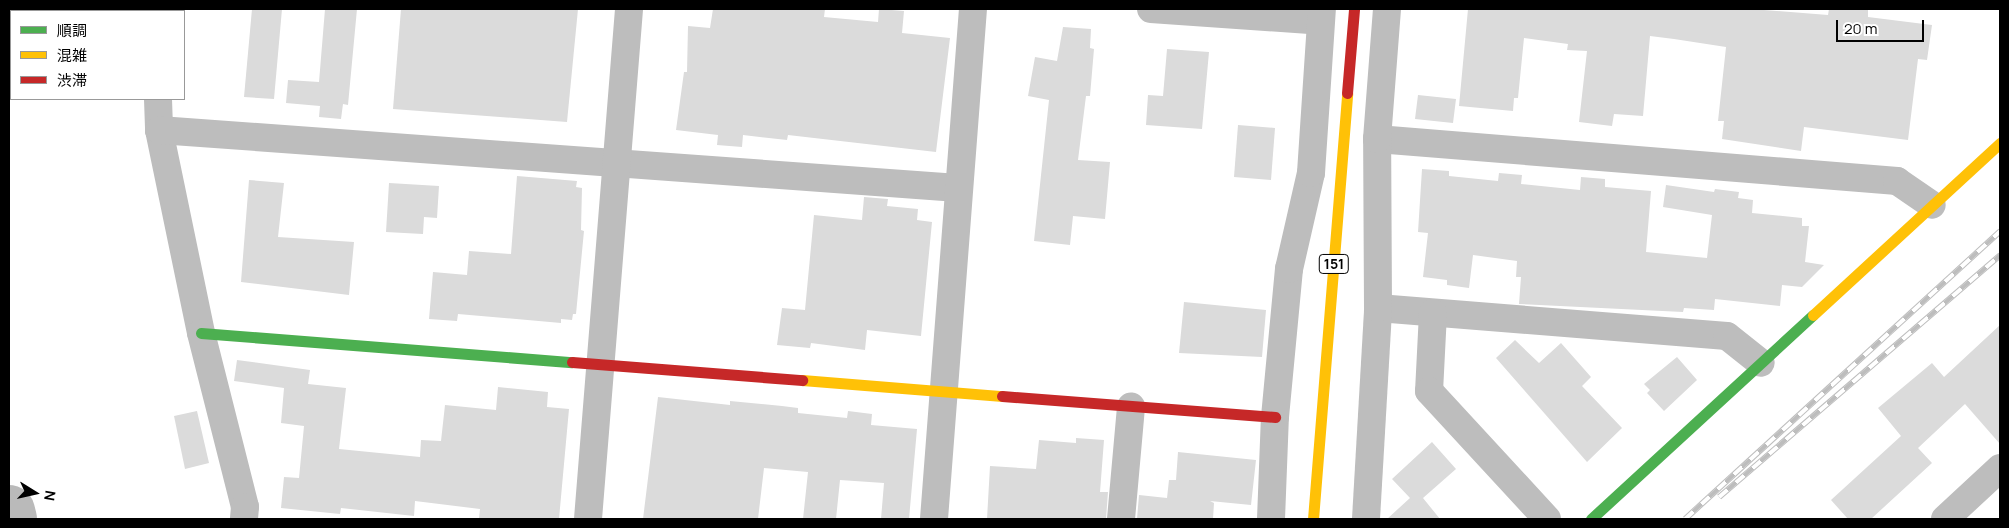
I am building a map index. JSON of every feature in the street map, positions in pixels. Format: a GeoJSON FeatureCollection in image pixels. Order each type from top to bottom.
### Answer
{"type":"FeatureCollection","features":[{"type":"Feature","properties":{"kind":"street"},"geometry":{"type":"LineString","coordinates":[[588,519],[629,9]]}},
{"type":"Feature","properties":{"kind":"street"},"geometry":{"type":"LineString","coordinates":[[934,519],[942,390],[973,9]]}},
{"type":"Feature","properties":{"kind":"street"},"geometry":{"type":"LineString","coordinates":[[1152,9],[1322,15],[1311,173],[1289,270],[1275,417],[1271,519]]}},
{"type":"Feature","properties":{"kind":"street","name":"151"},"geometry":{"type":"LineString","coordinates":[[1313,519],[1354,9]]}},
{"type":"Feature","properties":{"kind":"street"},"geometry":{"type":"LineString","coordinates":[[1366,519],[1378,308],[1377,139],[1387,9]]}},
{"type":"Feature","properties":{"kind":"street"},"geometry":{"type":"LineString","coordinates":[[158,100],[159,130],[201,333],[244,507],[244,519]]}},
{"type":"Feature","properties":{"kind":"street"},"geometry":{"type":"LineString","coordinates":[[159,130],[618,161],[958,188]]}},
{"type":"Feature","properties":{"kind":"street"},"geometry":{"type":"LineString","coordinates":[[1377,139],[1897,181],[1932,205]]}},
{"type":"Feature","properties":{"kind":"street"},"geometry":{"type":"LineString","coordinates":[[1591,519],[2000,143]]}},
{"type":"Feature","properties":{"kind":"street"},"geometry":{"type":"LineString","coordinates":[[1378,308],[1727,336],[1761,364]]}},
{"type":"Feature","properties":{"kind":"street"},"geometry":{"type":"LineString","coordinates":[[1433,313],[1429,391],[1547,519]]}},
{"type":"Feature","properties":{"kind":"street"},"geometry":{"type":"LineString","coordinates":[[201,333],[602,362],[1275,417]]}},
{"type":"Feature","properties":{"kind":"street"},"geometry":{"type":"LineString","coordinates":[[1120,519],[1130,406]]}},
{"type":"Feature","properties":{"kind":"street"},"geometry":{"type":"LineString","coordinates":[[1945,519],[2000,468]]}},
{"type":"Feature","properties":{"kind":"building"},"geometry":{"type":"Polygon","coordinates":[[[252,9],[282,9],[274,99],[244,97],[252,9]]]}},
{"type":"Feature","properties":{"kind":"building"},"geometry":{"type":"Polygon","coordinates":[[[325,9],[357,9],[348,105],[343,104],[341,119],[319,117],[320,106],[286,103],[288,80],[319,82],[325,9]]]}},
{"type":"Feature","properties":{"kind":"building"},"geometry":{"type":"Polygon","coordinates":[[[401,9],[578,9],[567,122],[393,109],[401,9]]]}},
{"type":"Feature","properties":{"kind":"building"},"geometry":{"type":"Polygon","coordinates":[[[713,9],[825,9],[824,17],[878,22],[879,9],[904,11],[902,33],[950,38],[936,152],[788,135],[787,140],[743,135],[742,147],[717,145],[718,135],[676,130],[684,72],[687,72],[688,26],[710,28],[713,9]]]}},
{"type":"Feature","properties":{"kind":"building"},"geometry":{"type":"Polygon","coordinates":[[[1468,9],[1751,9],[1828,15],[1829,9],[1868,9],[1868,17],[1932,25],[1927,60],[1918,59],[1908,140],[1804,127],[1801,151],[1722,139],[1724,121],[1718,121],[1726,47],[1674,39],[1650,36],[1643,116],[1614,114],[1612,126],[1579,122],[1587,51],[1567,50],[1568,44],[1524,38],[1518,98],[1514,98],[1513,111],[1459,106],[1468,9]]]}},
{"type":"Feature","properties":{"kind":"building"},"geometry":{"type":"Polygon","coordinates":[[[1063,27],[1091,29],[1090,48],[1094,49],[1090,96],[1086,96],[1078,160],[1110,162],[1105,219],[1073,216],[1070,245],[1034,241],[1049,100],[1028,96],[1035,57],[1057,61],[1063,27]]]}},
{"type":"Feature","properties":{"kind":"building"},"geometry":{"type":"Polygon","coordinates":[[[1167,49],[1209,52],[1202,129],[1146,125],[1148,95],[1163,96],[1167,49]]]}},
{"type":"Feature","properties":{"kind":"building"},"geometry":{"type":"Polygon","coordinates":[[[1418,95],[1456,99],[1453,123],[1415,119],[1418,95]]]}},
{"type":"Feature","properties":{"kind":"building"},"geometry":{"type":"Polygon","coordinates":[[[1238,125],[1275,128],[1271,180],[1234,177],[1238,125]]]}},
{"type":"Feature","properties":{"kind":"building"},"geometry":{"type":"Polygon","coordinates":[[[1422,169],[1449,171],[1449,176],[1498,181],[1499,173],[1522,175],[1521,184],[1580,190],[1581,177],[1605,179],[1605,187],[1651,191],[1646,252],[1707,258],[1712,215],[1663,207],[1666,185],[1714,192],[1715,189],[1739,192],[1738,198],[1753,200],[1752,213],[1802,218],[1802,226],[1809,226],[1805,262],[1824,265],[1802,287],[1782,285],[1780,306],[1715,299],[1714,310],[1684,308],[1683,312],[1519,304],[1521,277],[1516,277],[1517,261],[1473,255],[1469,288],[1447,285],[1447,280],[1423,277],[1428,233],[1418,232],[1422,169]]]}},
{"type":"Feature","properties":{"kind":"building"},"geometry":{"type":"Polygon","coordinates":[[[517,176],[577,181],[576,187],[582,188],[581,230],[584,231],[576,314],[573,314],[572,320],[561,319],[561,323],[458,314],[457,321],[429,319],[433,272],[467,275],[469,251],[511,254],[517,176]]]}},
{"type":"Feature","properties":{"kind":"building"},"geometry":{"type":"Polygon","coordinates":[[[249,180],[284,183],[278,237],[354,242],[349,295],[241,282],[249,180]]]}},
{"type":"Feature","properties":{"kind":"building"},"geometry":{"type":"Polygon","coordinates":[[[389,183],[439,186],[437,218],[424,217],[423,234],[386,232],[389,183]]]}},
{"type":"Feature","properties":{"kind":"building"},"geometry":{"type":"Polygon","coordinates":[[[864,197],[888,199],[887,206],[918,209],[917,220],[932,222],[921,336],[867,330],[865,350],[811,343],[810,348],[777,345],[782,308],[805,310],[814,215],[862,220],[864,197]]]}},
{"type":"Feature","properties":{"kind":"building"},"geometry":{"type":"Polygon","coordinates":[[[1184,302],[1266,310],[1262,357],[1179,353],[1184,302]]]}},
{"type":"Feature","properties":{"kind":"building"},"geometry":{"type":"Polygon","coordinates":[[[2000,325],[2000,444],[1965,404],[1918,448],[1932,463],[1871,519],[1848,519],[1831,500],[1901,436],[1878,408],[1932,363],[1944,377],[2000,325]]]}},
{"type":"Feature","properties":{"kind":"building"},"geometry":{"type":"Polygon","coordinates":[[[1515,340],[1539,363],[1561,343],[1591,377],[1582,386],[1622,428],[1587,462],[1496,358],[1515,340]]]}},
{"type":"Feature","properties":{"kind":"building"},"geometry":{"type":"Polygon","coordinates":[[[1677,357],[1697,380],[1664,411],[1647,393],[1650,390],[1644,384],[1677,357]]]}},
{"type":"Feature","properties":{"kind":"building"},"geometry":{"type":"Polygon","coordinates":[[[237,360],[310,370],[308,384],[346,388],[339,449],[420,457],[421,440],[441,441],[445,405],[496,410],[498,387],[548,392],[547,407],[569,409],[559,519],[479,519],[480,509],[415,501],[414,516],[341,508],[340,514],[281,508],[284,477],[299,478],[304,426],[281,423],[284,388],[234,381],[237,360]]]}},
{"type":"Feature","properties":{"kind":"building"},"geometry":{"type":"Polygon","coordinates":[[[658,397],[730,405],[730,401],[782,406],[798,408],[798,413],[847,418],[848,411],[872,414],[871,425],[917,429],[909,519],[881,519],[884,483],[840,480],[836,519],[803,519],[808,472],[764,468],[758,519],[643,519],[658,397]]]}},
{"type":"Feature","properties":{"kind":"building"},"geometry":{"type":"Polygon","coordinates":[[[197,411],[209,463],[185,469],[174,416],[197,411]]]}},
{"type":"Feature","properties":{"kind":"building"},"geometry":{"type":"Polygon","coordinates":[[[1076,438],[1104,440],[1100,492],[1108,492],[1106,519],[987,519],[990,466],[1036,469],[1039,440],[1076,443],[1076,438]]]}},
{"type":"Feature","properties":{"kind":"building"},"geometry":{"type":"Polygon","coordinates":[[[1432,442],[1456,469],[1423,498],[1440,519],[1387,519],[1410,498],[1392,479],[1432,442]]]}},
{"type":"Feature","properties":{"kind":"building"},"geometry":{"type":"Polygon","coordinates":[[[1178,452],[1256,460],[1251,505],[1210,501],[1214,503],[1213,519],[1137,519],[1139,495],[1167,498],[1169,480],[1176,480],[1178,452]]]}},
{"type":"Feature","properties":{"kind":"waterway"},"geometry":{"type":"LineString","coordinates":[[9,511],[11,519]]}},
{"type":"Feature","properties":{"kind":"railway"},"geometry":{"type":"LineString","coordinates":[[1685,519],[2000,231]]}},
{"type":"Feature","properties":{"kind":"railway"},"geometry":{"type":"LineString","coordinates":[[1719,497],[2000,255]]}},
{"type":"Feature","properties":{"kind":"traffic: fast"},"geometry":{"type":"LineString","coordinates":[[1591,519],[1813,315]]}},
{"type":"Feature","properties":{"kind":"traffic: fast"},"geometry":{"type":"LineString","coordinates":[[201,333],[572,362]]}},
{"type":"Feature","properties":{"kind":"traffic: slow"},"geometry":{"type":"LineString","coordinates":[[1313,519],[1347,93]]}},
{"type":"Feature","properties":{"kind":"traffic: slow"},"geometry":{"type":"LineString","coordinates":[[1813,315],[2000,143]]}},
{"type":"Feature","properties":{"kind":"traffic: slow"},"geometry":{"type":"LineString","coordinates":[[802,380],[1002,396]]}},
{"type":"Feature","properties":{"kind":"traffic: jam"},"geometry":{"type":"LineString","coordinates":[[1347,93],[1354,9]]}},
{"type":"Feature","properties":{"kind":"traffic: jam"},"geometry":{"type":"LineString","coordinates":[[572,362],[802,380]]}},
{"type":"Feature","properties":{"kind":"traffic: jam"},"geometry":{"type":"LineString","coordinates":[[1002,396],[1275,417]]}}]}
